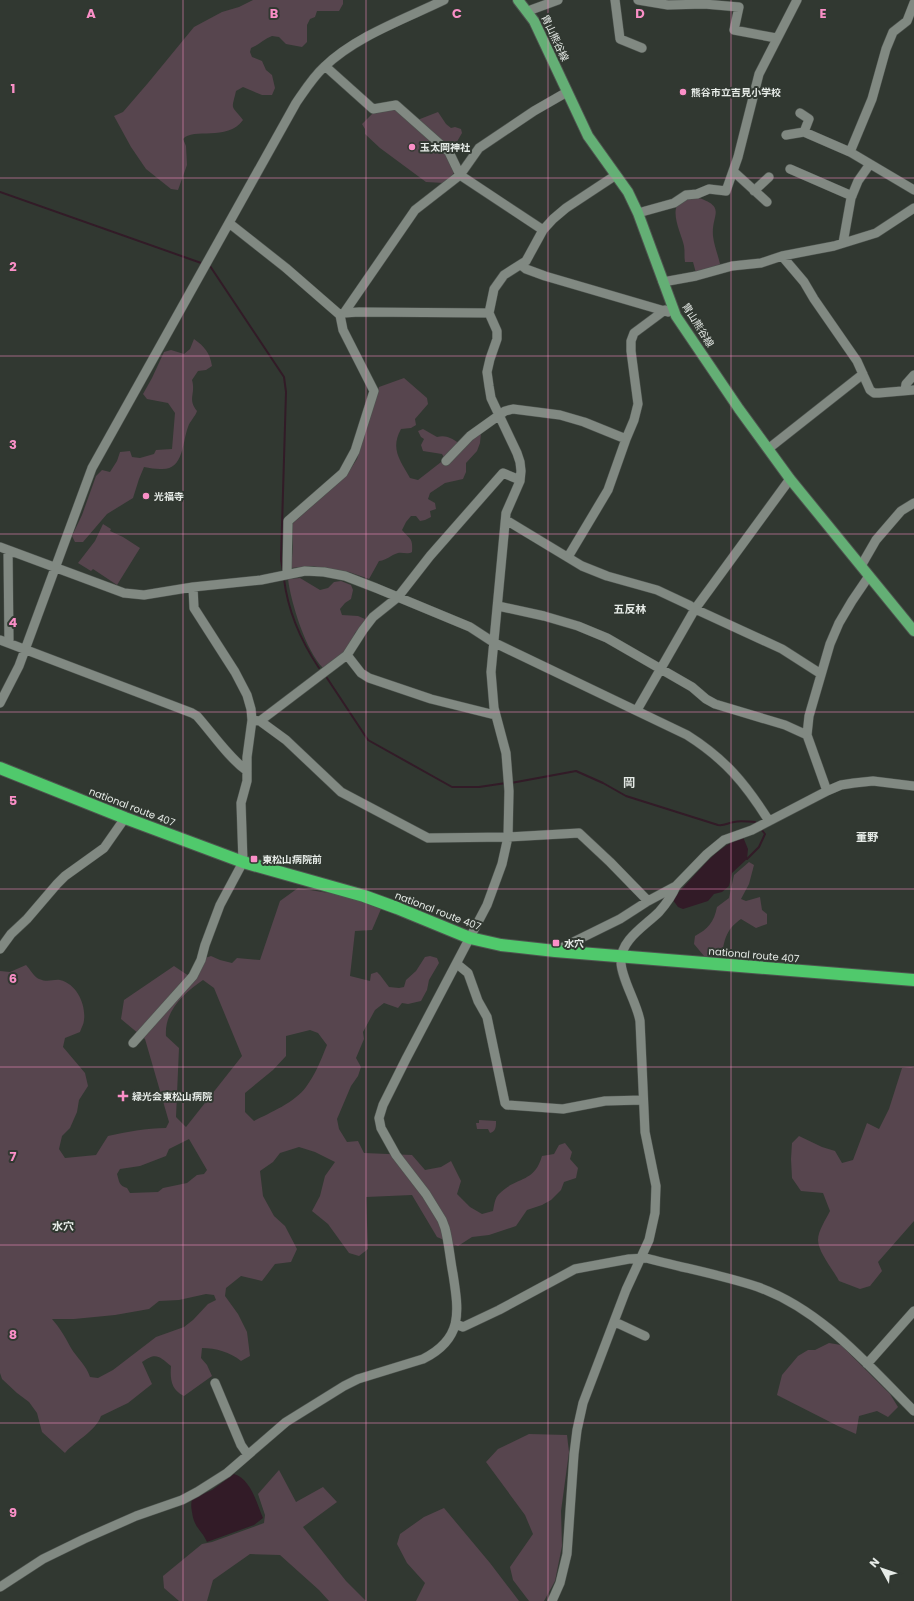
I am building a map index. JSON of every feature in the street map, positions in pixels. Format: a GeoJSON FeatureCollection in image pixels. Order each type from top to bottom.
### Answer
{"type":"FeatureCollection","features":[{"type":"Feature","properties":{"kind":"highway","name":"national route 407"},"geometry":{"type":"LineString","coordinates":[[0,768],[125,818],[243,862],[364,896],[470,938],[501,945],[914,980]]}},
{"type":"Feature","properties":{"kind":"main road","name":"胄山熊谷線"},"geometry":{"type":"LineString","coordinates":[[518,0],[528,11],[544,40],[588,136],[628,192],[638,213],[676,316],[790,479],[914,631]]}},
{"type":"Feature","properties":{"kind":"street"},"geometry":{"type":"LineString","coordinates":[[0,703],[10,685],[25,650],[92,468],[296,102],[324,66],[345,50],[375,33],[444,0]]}},
{"type":"Feature","properties":{"kind":"street"},"geometry":{"type":"LineString","coordinates":[[528,11],[558,0]]}},
{"type":"Feature","properties":{"kind":"street"},"geometry":{"type":"LineString","coordinates":[[615,0],[620,38],[642,48]]}},
{"type":"Feature","properties":{"kind":"street"},"geometry":{"type":"LineString","coordinates":[[638,0],[668,5],[704,4],[739,7],[734,30],[776,38]]}},
{"type":"Feature","properties":{"kind":"street"},"geometry":{"type":"LineString","coordinates":[[638,213],[674,202],[686,194],[697,194],[709,189],[726,191],[738,157],[759,74],[776,38],[797,0]]}},
{"type":"Feature","properties":{"kind":"street"},"geometry":{"type":"LineString","coordinates":[[850,152],[872,99],[886,49],[893,32],[907,21],[914,3]]}},
{"type":"Feature","properties":{"kind":"street"},"geometry":{"type":"LineString","coordinates":[[324,66],[373,109],[396,105],[449,152],[460,175],[543,230]]}},
{"type":"Feature","properties":{"kind":"street"},"geometry":{"type":"LineString","coordinates":[[287,574],[288,521],[343,473],[355,450],[374,391],[343,330],[342,314],[415,210],[460,175],[479,148],[534,111],[567,92]]}},
{"type":"Feature","properties":{"kind":"street"},"geometry":{"type":"LineString","coordinates":[[800,113],[809,119],[804,132]]}},
{"type":"Feature","properties":{"kind":"street"},"geometry":{"type":"LineString","coordinates":[[786,135],[804,132],[850,152],[914,190]]}},
{"type":"Feature","properties":{"kind":"street"},"geometry":{"type":"LineString","coordinates":[[843,243],[852,196],[858,181],[870,164]]}},
{"type":"Feature","properties":{"kind":"street"},"geometry":{"type":"LineString","coordinates":[[790,169],[852,196]]}},
{"type":"Feature","properties":{"kind":"street"},"geometry":{"type":"LineString","coordinates":[[733,171],[767,202]]}},
{"type":"Feature","properties":{"kind":"street"},"geometry":{"type":"LineString","coordinates":[[0,1587],[43,1559],[84,1539],[136,1516],[182,1500],[197,1492],[227,1473],[286,1422],[344,1386],[358,1379],[423,1359],[433,1354],[448,1340],[456,1324],[458,1308],[446,1228],[426,1194],[392,1149],[381,1128],[380,1118],[383,1105],[406,1059],[481,919],[497,882],[508,837],[509,791],[506,753],[495,715],[490,672],[498,606],[506,513],[520,480],[520,462],[491,398],[487,372],[497,339],[497,331],[489,313],[494,289],[504,274],[526,261],[543,230],[566,208],[616,175]]}},
{"type":"Feature","properties":{"kind":"street"},"geometry":{"type":"LineString","coordinates":[[754,191],[769,176]]}},
{"type":"Feature","properties":{"kind":"street"},"geometry":{"type":"LineString","coordinates":[[663,282],[696,276],[732,266],[761,262],[843,243],[876,233],[914,208]]}},
{"type":"Feature","properties":{"kind":"street"},"geometry":{"type":"LineString","coordinates":[[229,223],[342,314],[489,313]]}},
{"type":"Feature","properties":{"kind":"street"},"geometry":{"type":"LineString","coordinates":[[782,256],[804,282],[857,361],[870,390],[874,393],[909,390],[906,384],[914,375]]}},
{"type":"Feature","properties":{"kind":"street"},"geometry":{"type":"LineString","coordinates":[[521,265],[526,269],[545,276],[665,310],[676,316]]}},
{"type":"Feature","properties":{"kind":"street"},"geometry":{"type":"LineString","coordinates":[[568,557],[606,494],[634,420],[638,404],[631,351],[631,341],[634,333],[665,310]]}},
{"type":"Feature","properties":{"kind":"street"},"geometry":{"type":"LineString","coordinates":[[768,449],[863,374]]}},
{"type":"Feature","properties":{"kind":"street"},"geometry":{"type":"LineString","coordinates":[[446,461],[470,436],[505,411],[513,409],[560,415],[584,422],[626,438]]}},
{"type":"Feature","properties":{"kind":"street"},"geometry":{"type":"LineString","coordinates":[[133,1044],[193,976],[201,960],[220,905],[243,862],[241,803],[247,781],[247,757],[256,720],[347,654],[373,617],[398,597],[430,556],[504,473],[520,480]]}},
{"type":"Feature","properties":{"kind":"street"},"geometry":{"type":"LineString","coordinates":[[636,710],[695,609],[790,479]]}},
{"type":"Feature","properties":{"kind":"street"},"geometry":{"type":"LineString","coordinates":[[861,566],[876,540],[901,511],[914,503]]}},
{"type":"Feature","properties":{"kind":"street"},"geometry":{"type":"LineString","coordinates":[[506,520],[582,566],[607,576],[657,590],[695,609],[782,648],[821,674]]}},
{"type":"Feature","properties":{"kind":"street"},"geometry":{"type":"LineString","coordinates":[[247,771],[241,767],[197,716],[4,641],[4,548],[55,568],[131,594],[144,595],[261,580],[305,571],[345,576],[470,627],[494,642],[687,735],[710,750],[737,775],[769,821]]}},
{"type":"Feature","properties":{"kind":"street"},"geometry":{"type":"LineString","coordinates":[[827,791],[807,735],[809,716],[830,644],[839,623],[860,587],[869,576]]}},
{"type":"Feature","properties":{"kind":"street"},"geometry":{"type":"LineString","coordinates":[[193,588],[194,608],[235,672],[247,695],[256,720],[286,740],[341,792],[428,838],[508,837],[579,833],[648,901]]}},
{"type":"Feature","properties":{"kind":"street"},"geometry":{"type":"LineString","coordinates":[[498,606],[544,616],[586,629],[607,638],[692,687],[706,699],[715,704],[785,725],[807,735]]}},
{"type":"Feature","properties":{"kind":"street"},"geometry":{"type":"LineString","coordinates":[[347,654],[361,673],[369,678],[431,699],[495,715]]}},
{"type":"Feature","properties":{"kind":"street"},"geometry":{"type":"LineString","coordinates":[[552,1601],[560,1583],[567,1554],[574,1454],[577,1430],[583,1403],[592,1375],[615,1322],[626,1290],[652,1228],[656,1202],[656,1186],[645,1132],[640,1021],[638,1010],[620,962],[624,949],[630,938],[666,903],[676,886],[713,848],[724,840],[752,830],[841,785],[873,781],[914,786]]}},
{"type":"Feature","properties":{"kind":"street"},"geometry":{"type":"LineString","coordinates":[[0,949],[65,876],[104,848],[125,818]]}},
{"type":"Feature","properties":{"kind":"street"},"geometry":{"type":"LineString","coordinates":[[555,950],[620,919],[648,901],[676,886]]}},
{"type":"Feature","properties":{"kind":"street"},"geometry":{"type":"LineString","coordinates":[[457,964],[468,973],[478,1001],[487,1018],[505,1103],[563,1109],[605,1101],[644,1100]]}},
{"type":"Feature","properties":{"kind":"street"},"geometry":{"type":"LineString","coordinates":[[456,1324],[463,1327],[499,1310],[574,1269],[641,1257],[744,1283],[780,1298],[815,1318],[841,1339],[914,1411]]}},
{"type":"Feature","properties":{"kind":"street"},"geometry":{"type":"LineString","coordinates":[[867,1364],[914,1311]]}},
{"type":"Feature","properties":{"kind":"street"},"geometry":{"type":"LineString","coordinates":[[615,1322],[644,1336]]}},
{"type":"Feature","properties":{"kind":"street"},"geometry":{"type":"LineString","coordinates":[[215,1383],[241,1445],[248,1455]]}},
{"type":"Feature","properties":{"kind":"shaded area"},"geometry":{"type":"Polygon","coordinates":[[[253,0],[343,0],[343,4],[339,11],[317,11],[315,17],[310,19],[307,25],[307,42],[302,47],[286,44],[279,37],[272,36],[251,48],[250,52],[252,57],[262,61],[266,70],[272,75],[275,88],[272,95],[262,95],[243,87],[236,91],[233,102],[234,109],[243,120],[236,127],[220,133],[194,134],[183,139],[186,146],[187,165],[178,190],[171,189],[146,169],[131,147],[114,116],[123,112],[194,27],[222,12],[239,7],[253,0]]]}},
{"type":"Feature","properties":{"kind":"shaded area"},"geometry":{"type":"Polygon","coordinates":[[[394,108],[411,121],[438,112],[446,124],[451,128],[455,127],[461,129],[462,133],[448,157],[455,170],[451,178],[444,183],[426,182],[380,148],[365,134],[365,129],[362,124],[373,113],[394,108]]]}},
{"type":"Feature","properties":{"kind":"shaded area"},"geometry":{"type":"Polygon","coordinates":[[[696,197],[712,204],[715,208],[716,212],[713,236],[720,264],[696,273],[693,262],[685,262],[684,246],[677,223],[676,210],[677,205],[681,201],[696,197]]]}},
{"type":"Feature","properties":{"kind":"shaded area"},"geometry":{"type":"Polygon","coordinates":[[[194,339],[206,350],[210,357],[212,366],[206,370],[198,371],[192,380],[192,400],[197,411],[188,427],[178,461],[174,466],[168,468],[158,469],[144,467],[133,498],[107,514],[83,542],[75,542],[72,536],[82,515],[96,476],[102,470],[110,472],[117,461],[120,452],[130,451],[132,457],[140,458],[154,454],[156,450],[172,449],[175,413],[168,403],[147,399],[143,394],[164,352],[171,350],[184,354],[190,349],[194,339]]]}},
{"type":"Feature","properties":{"kind":"shaded area"},"geometry":{"type":"Polygon","coordinates":[[[404,378],[427,398],[428,404],[415,419],[416,425],[411,428],[401,429],[396,443],[396,449],[400,460],[410,478],[418,480],[445,459],[442,454],[423,451],[421,445],[424,439],[418,431],[423,429],[437,437],[444,436],[453,439],[462,445],[481,433],[477,451],[466,463],[466,472],[463,479],[445,483],[430,493],[428,499],[435,503],[436,509],[430,511],[431,517],[420,521],[416,516],[411,516],[402,530],[411,541],[412,552],[398,553],[385,560],[379,561],[369,579],[349,572],[328,570],[313,566],[291,568],[293,547],[292,524],[346,476],[357,459],[379,387],[404,378]]]}},
{"type":"Feature","properties":{"kind":"shaded area"},"geometry":{"type":"Polygon","coordinates":[[[103,524],[111,529],[110,531],[140,548],[117,585],[93,569],[91,571],[78,563],[95,541],[103,524]]]}},
{"type":"Feature","properties":{"kind":"shaded area"},"geometry":{"type":"Polygon","coordinates":[[[300,578],[320,590],[328,588],[334,582],[341,581],[351,585],[353,590],[351,599],[340,609],[342,615],[358,616],[365,619],[344,653],[323,668],[305,639],[292,601],[288,579],[300,578]]]}},
{"type":"Feature","properties":{"kind":"shaded area"},"geometry":{"type":"Polygon","coordinates":[[[743,837],[748,849],[747,859],[732,873],[729,886],[722,892],[714,894],[708,901],[683,909],[678,907],[673,900],[700,869],[724,847],[743,837]]]}},
{"type":"Feature","properties":{"kind":"shaded area"},"geometry":{"type":"Polygon","coordinates":[[[749,862],[754,865],[749,884],[741,899],[746,901],[760,897],[762,910],[767,914],[767,924],[756,928],[741,919],[727,934],[722,954],[713,957],[704,956],[694,944],[695,936],[704,931],[714,917],[717,907],[729,898],[734,875],[749,862]]]}},
{"type":"Feature","properties":{"kind":"shaded area"},"geometry":{"type":"Polygon","coordinates":[[[298,888],[346,896],[381,909],[372,930],[355,931],[350,976],[370,981],[371,974],[377,972],[389,987],[399,988],[404,987],[406,980],[416,971],[425,957],[430,956],[437,958],[439,963],[429,980],[427,990],[421,1001],[408,1004],[402,1003],[398,1008],[384,1003],[375,1010],[363,1032],[364,1039],[356,1058],[361,1067],[337,1119],[339,1129],[347,1142],[358,1141],[364,1153],[412,1155],[425,1170],[441,1167],[451,1161],[461,1181],[457,1194],[470,1207],[482,1214],[493,1211],[498,1195],[505,1188],[529,1176],[539,1165],[542,1156],[554,1154],[559,1145],[565,1143],[572,1152],[570,1159],[578,1168],[576,1178],[564,1182],[561,1190],[551,1200],[527,1210],[516,1226],[489,1235],[472,1237],[458,1246],[437,1237],[412,1195],[366,1197],[368,1249],[359,1256],[349,1253],[328,1224],[312,1211],[320,1196],[325,1176],[335,1162],[315,1152],[299,1147],[280,1153],[273,1162],[260,1171],[263,1196],[274,1216],[285,1226],[297,1249],[291,1262],[275,1264],[262,1281],[241,1276],[226,1288],[225,1296],[238,1314],[247,1332],[250,1356],[241,1361],[223,1351],[202,1348],[201,1358],[207,1365],[212,1376],[184,1396],[176,1391],[172,1384],[171,1366],[157,1356],[147,1359],[142,1362],[152,1384],[128,1403],[101,1416],[94,1427],[65,1453],[42,1432],[37,1413],[29,1402],[2,1379],[0,1373],[0,971],[10,972],[26,965],[37,978],[45,981],[60,980],[66,982],[76,990],[82,1002],[84,1023],[80,1032],[65,1038],[63,1047],[85,1073],[88,1086],[79,1100],[77,1112],[70,1128],[62,1136],[59,1149],[65,1158],[96,1155],[108,1136],[144,1129],[166,1128],[169,1122],[145,1039],[121,1019],[124,1000],[174,966],[189,976],[205,958],[211,956],[232,963],[237,958],[260,960],[280,901],[298,888]],[[203,980],[182,997],[172,1011],[166,1027],[166,1036],[179,1048],[176,1117],[186,1127],[242,1056],[214,988],[203,980]],[[310,1030],[286,1036],[286,1056],[273,1070],[245,1093],[245,1112],[254,1121],[282,1107],[301,1093],[315,1072],[327,1045],[318,1033],[310,1030]],[[189,1139],[169,1149],[166,1156],[140,1166],[120,1169],[117,1174],[121,1185],[127,1188],[130,1193],[158,1192],[163,1188],[187,1183],[197,1175],[204,1174],[207,1170],[189,1139]],[[206,1294],[179,1300],[159,1301],[149,1309],[115,1315],[74,1319],[52,1319],[60,1329],[90,1377],[98,1378],[113,1370],[156,1337],[184,1327],[208,1304],[216,1300],[214,1295],[206,1294]]]}},
{"type":"Feature","properties":{"kind":"shaded area"},"geometry":{"type":"Polygon","coordinates":[[[902,1068],[914,1068],[914,1221],[878,1262],[882,1271],[870,1286],[860,1289],[839,1281],[821,1250],[818,1236],[830,1211],[823,1193],[801,1191],[792,1178],[792,1143],[799,1136],[822,1147],[835,1151],[842,1163],[853,1160],[867,1123],[879,1129],[889,1109],[902,1068]]]}},
{"type":"Feature","properties":{"kind":"shaded area"},"geometry":{"type":"Polygon","coordinates":[[[479,1120],[496,1121],[495,1130],[490,1133],[488,1129],[477,1129],[476,1123],[479,1123],[479,1120]]]}},
{"type":"Feature","properties":{"kind":"shaded area"},"geometry":{"type":"Polygon","coordinates":[[[829,1343],[841,1345],[890,1394],[898,1407],[888,1417],[877,1411],[859,1416],[856,1434],[777,1395],[782,1375],[798,1356],[808,1350],[815,1350],[829,1343]]]}},
{"type":"Feature","properties":{"kind":"shaded area"},"geometry":{"type":"Polygon","coordinates":[[[529,1434],[567,1435],[569,1452],[561,1511],[562,1546],[555,1581],[544,1601],[529,1601],[513,1580],[510,1567],[533,1534],[525,1515],[486,1462],[498,1449],[529,1434]]]}},
{"type":"Feature","properties":{"kind":"shaded area"},"geometry":{"type":"Polygon","coordinates":[[[279,1470],[296,1502],[323,1487],[337,1502],[303,1527],[346,1581],[366,1601],[329,1601],[280,1555],[250,1554],[213,1580],[207,1601],[179,1601],[164,1588],[163,1576],[202,1544],[212,1542],[264,1523],[265,1515],[258,1494],[279,1470]]]}},
{"type":"Feature","properties":{"kind":"shaded area"},"geometry":{"type":"Polygon","coordinates":[[[234,1474],[245,1481],[249,1486],[256,1499],[263,1518],[254,1525],[207,1542],[194,1522],[191,1509],[192,1499],[212,1490],[234,1474]]]}},
{"type":"Feature","properties":{"kind":"shaded area"},"geometry":{"type":"Polygon","coordinates":[[[444,1508],[490,1563],[519,1601],[416,1601],[425,1583],[407,1563],[397,1544],[400,1534],[424,1517],[444,1508]]]}},
{"type":"Feature","properties":{"kind":"waterway"},"geometry":{"type":"LineString","coordinates":[[0,192],[204,264]]}},
{"type":"Feature","properties":{"kind":"waterway"},"geometry":{"type":"LineString","coordinates":[[208,265],[284,377],[286,392],[281,559],[283,571]]}},
{"type":"Feature","properties":{"kind":"waterway"},"geometry":{"type":"LineString","coordinates":[[284,579],[296,626],[306,647],[319,668]]}},
{"type":"Feature","properties":{"kind":"waterway"},"geometry":{"type":"LineString","coordinates":[[327,678],[368,740],[452,787],[479,787],[506,783]]}},
{"type":"Feature","properties":{"kind":"waterway"},"geometry":{"type":"LineString","coordinates":[[511,783],[576,771],[603,783],[626,796],[718,825],[739,821],[755,822],[757,824]]}},
{"type":"Feature","properties":{"kind":"waterway"},"geometry":{"type":"LineString","coordinates":[[747,859],[759,847],[765,834],[761,829]]}},
{"type":"Feature","properties":{"kind":"place","name":"熊谷市立吉見小学校"},"geometry":{"type":"Point","coordinates":[683,92]}},
{"type":"Feature","properties":{"kind":"place","name":"玉太岡神社"},"geometry":{"type":"Point","coordinates":[412,147]}},
{"type":"Feature","properties":{"kind":"place","name":"光福寺"},"geometry":{"type":"Point","coordinates":[146,496]}},
{"type":"Feature","properties":{"kind":"place","name":"東松山病院前"},"geometry":{"type":"Point","coordinates":[254,859]}},
{"type":"Feature","properties":{"kind":"place","name":"水穴"},"geometry":{"type":"Point","coordinates":[556,943]}},
{"type":"Feature","properties":{"kind":"place","name":"緑光会東松山病院"},"geometry":{"type":"Point","coordinates":[123,1096]}},
{"type":"Feature","properties":{"kind":"district","name":"五反林"},"geometry":{"type":"Point","coordinates":[630,609]}},
{"type":"Feature","properties":{"kind":"district","name":"岡"},"geometry":{"type":"Point","coordinates":[629,782]}},
{"type":"Feature","properties":{"kind":"district","name":"董野"},"geometry":{"type":"Point","coordinates":[867,837]}},
{"type":"Feature","properties":{"kind":"district","name":"水穴"},"geometry":{"type":"Point","coordinates":[63,1226]}}]}
